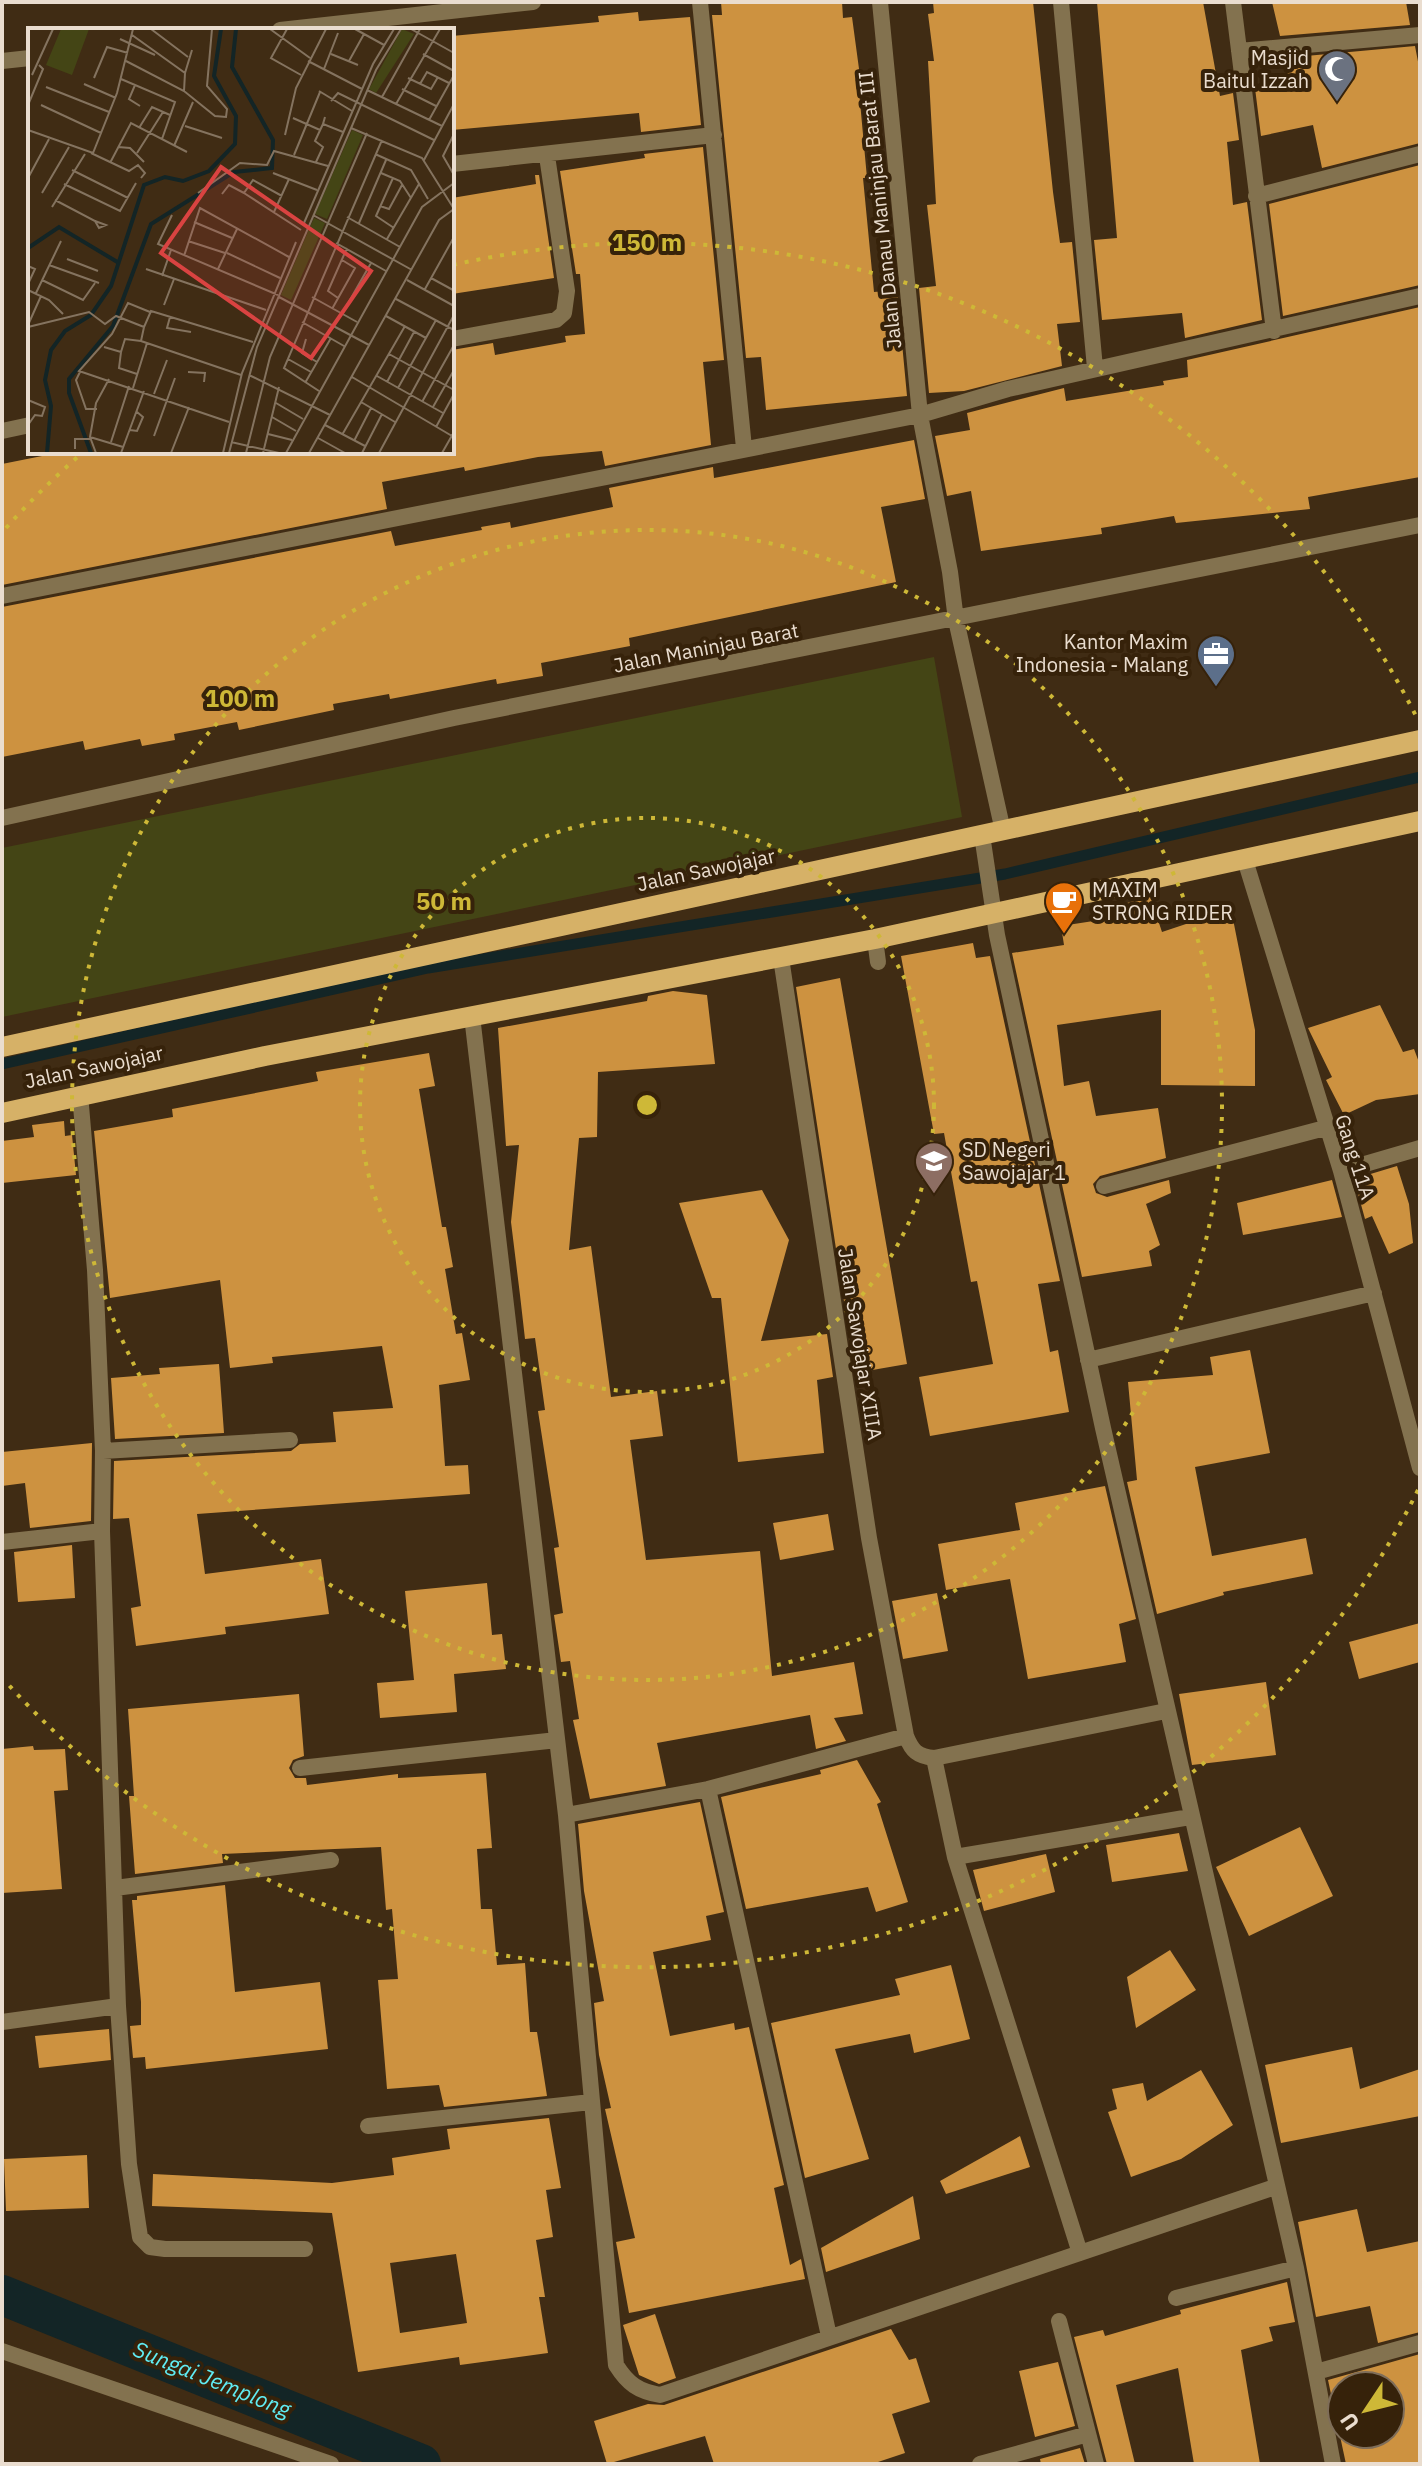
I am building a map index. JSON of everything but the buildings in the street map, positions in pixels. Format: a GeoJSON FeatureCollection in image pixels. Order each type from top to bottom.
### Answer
{"type":"FeatureCollection","features":[{"type":"Feature","properties":{"kind":"main road","name":"Jalan Sawojajar"},"geometry":{"type":"LineString","coordinates":[[2,1047],[982,843],[1003,831],[1420,740]]}},
{"type":"Feature","properties":{"kind":"main road","name":"Jalan Sawojajar"},"geometry":{"type":"LineString","coordinates":[[2,1113],[80,1094],[875,939],[992,903],[1245,860],[1420,821]]}},
{"type":"Feature","properties":{"kind":"street"},"geometry":{"type":"LineString","coordinates":[[298,28],[533,2]]}},
{"type":"Feature","properties":{"kind":"street"},"geometry":{"type":"LineString","coordinates":[[700,2],[744,448]]}},
{"type":"Feature","properties":{"kind":"street","name":"Jalan Danau Maninjau Barat III"},"geometry":{"type":"LineString","coordinates":[[880,2],[920,415],[956,620],[1003,831]]}},
{"type":"Feature","properties":{"kind":"street"},"geometry":{"type":"LineString","coordinates":[[1061,2],[1095,368]]}},
{"type":"Feature","properties":{"kind":"street"},"geometry":{"type":"LineString","coordinates":[[1233,2],[1274,331]]}},
{"type":"Feature","properties":{"kind":"street"},"geometry":{"type":"LineString","coordinates":[[1239,51],[1420,35]]}},
{"type":"Feature","properties":{"kind":"street"},"geometry":{"type":"LineString","coordinates":[[2,61],[28,58]]}},
{"type":"Feature","properties":{"kind":"street"},"geometry":{"type":"LineString","coordinates":[[454,164],[547,156],[714,135]]}},
{"type":"Feature","properties":{"kind":"street"},"geometry":{"type":"LineString","coordinates":[[1256,196],[1420,154]]}},
{"type":"Feature","properties":{"kind":"street"},"geometry":{"type":"LineString","coordinates":[[454,339],[556,320],[564,313],[567,291],[547,156]]}},
{"type":"Feature","properties":{"kind":"street"},"geometry":{"type":"LineString","coordinates":[[2,596],[920,415],[1095,368],[1274,331],[1420,296]]}},
{"type":"Feature","properties":{"kind":"street"},"geometry":{"type":"LineString","coordinates":[[2,431],[28,425]]}},
{"type":"Feature","properties":{"kind":"street","name":"Jalan Maninjau Barat"},"geometry":{"type":"LineString","coordinates":[[2,818],[454,718],[1420,525]]}},
{"type":"Feature","properties":{"kind":"street"},"geometry":{"type":"LineString","coordinates":[[982,843],[1088,1360],[1190,1817],[1296,2268],[1333,2464]]}},
{"type":"Feature","properties":{"kind":"street","name":"Gang 11A"},"geometry":{"type":"LineString","coordinates":[[1245,860],[1325,1128],[1341,1171],[1420,1468]]}},
{"type":"Feature","properties":{"kind":"street"},"geometry":{"type":"LineString","coordinates":[[875,939],[878,962]]}},
{"type":"Feature","properties":{"kind":"street","name":"Jalan Sawojajar XIIIA"},"geometry":{"type":"LineString","coordinates":[[781,958],[869,1538],[906,1736]]}},
{"type":"Feature","properties":{"kind":"street"},"geometry":{"type":"LineString","coordinates":[[472,1016],[566,1815],[616,2365],[625,2380],[640,2391],[660,2395],[1275,2187]]}},
{"type":"Feature","properties":{"kind":"street"},"geometry":{"type":"LineString","coordinates":[[80,1094],[95,1270],[103,1451],[102,1531],[118,2006],[129,2164],[140,2237],[150,2247],[165,2249],[305,2249]]}},
{"type":"Feature","properties":{"kind":"street"},"geometry":{"type":"LineString","coordinates":[[1104,1186],[1325,1128]]}},
{"type":"Feature","properties":{"kind":"street"},"geometry":{"type":"LineString","coordinates":[[1341,1171],[1420,1148]]}},
{"type":"Feature","properties":{"kind":"street"},"geometry":{"type":"LineString","coordinates":[[1088,1360],[1374,1293]]}},
{"type":"Feature","properties":{"kind":"street"},"geometry":{"type":"LineString","coordinates":[[103,1451],[290,1440]]}},
{"type":"Feature","properties":{"kind":"street"},"geometry":{"type":"LineString","coordinates":[[2,1542],[102,1531]]}},
{"type":"Feature","properties":{"kind":"street"},"geometry":{"type":"LineString","coordinates":[[566,1815],[708,1789],[906,1736],[912,1750],[920,1757],[934,1758],[1166,1711]]}},
{"type":"Feature","properties":{"kind":"street"},"geometry":{"type":"LineString","coordinates":[[300,1768],[557,1740]]}},
{"type":"Feature","properties":{"kind":"street"},"geometry":{"type":"LineString","coordinates":[[934,1758],[955,1857],[1080,2253]]}},
{"type":"Feature","properties":{"kind":"street"},"geometry":{"type":"LineString","coordinates":[[708,1789],[829,2336]]}},
{"type":"Feature","properties":{"kind":"street"},"geometry":{"type":"LineString","coordinates":[[955,1857],[1190,1817]]}},
{"type":"Feature","properties":{"kind":"street"},"geometry":{"type":"LineString","coordinates":[[115,1888],[331,1860]]}},
{"type":"Feature","properties":{"kind":"street"},"geometry":{"type":"LineString","coordinates":[[2,2022],[118,2006]]}},
{"type":"Feature","properties":{"kind":"street"},"geometry":{"type":"LineString","coordinates":[[368,2126],[591,2102]]}},
{"type":"Feature","properties":{"kind":"street"},"geometry":{"type":"LineString","coordinates":[[1176,2298],[1296,2268]]}},
{"type":"Feature","properties":{"kind":"street"},"geometry":{"type":"LineString","coordinates":[[1059,2321],[1096,2464]]}},
{"type":"Feature","properties":{"kind":"street"},"geometry":{"type":"LineString","coordinates":[[1316,2372],[1420,2343]]}},
{"type":"Feature","properties":{"kind":"street"},"geometry":{"type":"LineString","coordinates":[[2,2351],[331,2464]]}},
{"type":"Feature","properties":{"kind":"street"},"geometry":{"type":"LineString","coordinates":[[980,2464],[1088,2434]]}},
{"type":"Feature","properties":{"kind":"shaded area"},"geometry":{"type":"Polygon","coordinates":[[[934,657],[962,817],[2,1017],[2,848],[934,657]]]}},
{"type":"Feature","properties":{"kind":"waterway"},"geometry":{"type":"LineString","coordinates":[[2,1064],[428,968],[1005,874],[1420,777]]}},
{"type":"Feature","properties":{"kind":"waterway","name":"Sungai Jemplong"},"geometry":{"type":"LineString","coordinates":[[2,2295],[421,2464]]}},
{"type":"Feature","properties":{"kind":"place","name":"Masjid Baitul Izzah"},"geometry":{"type":"Point","coordinates":[1337,103]}},
{"type":"Feature","properties":{"kind":"place","name":"Kantor Maxim Indonesia - Malang"},"geometry":{"type":"Point","coordinates":[1216,688]}},
{"type":"Feature","properties":{"kind":"place","name":"MAXIM STRONG RIDER"},"geometry":{"type":"Point","coordinates":[1064,935]}},
{"type":"Feature","properties":{"kind":"place","name":"SD Negeri Sawojajar 1"},"geometry":{"type":"Point","coordinates":[934,1195]}}]}
